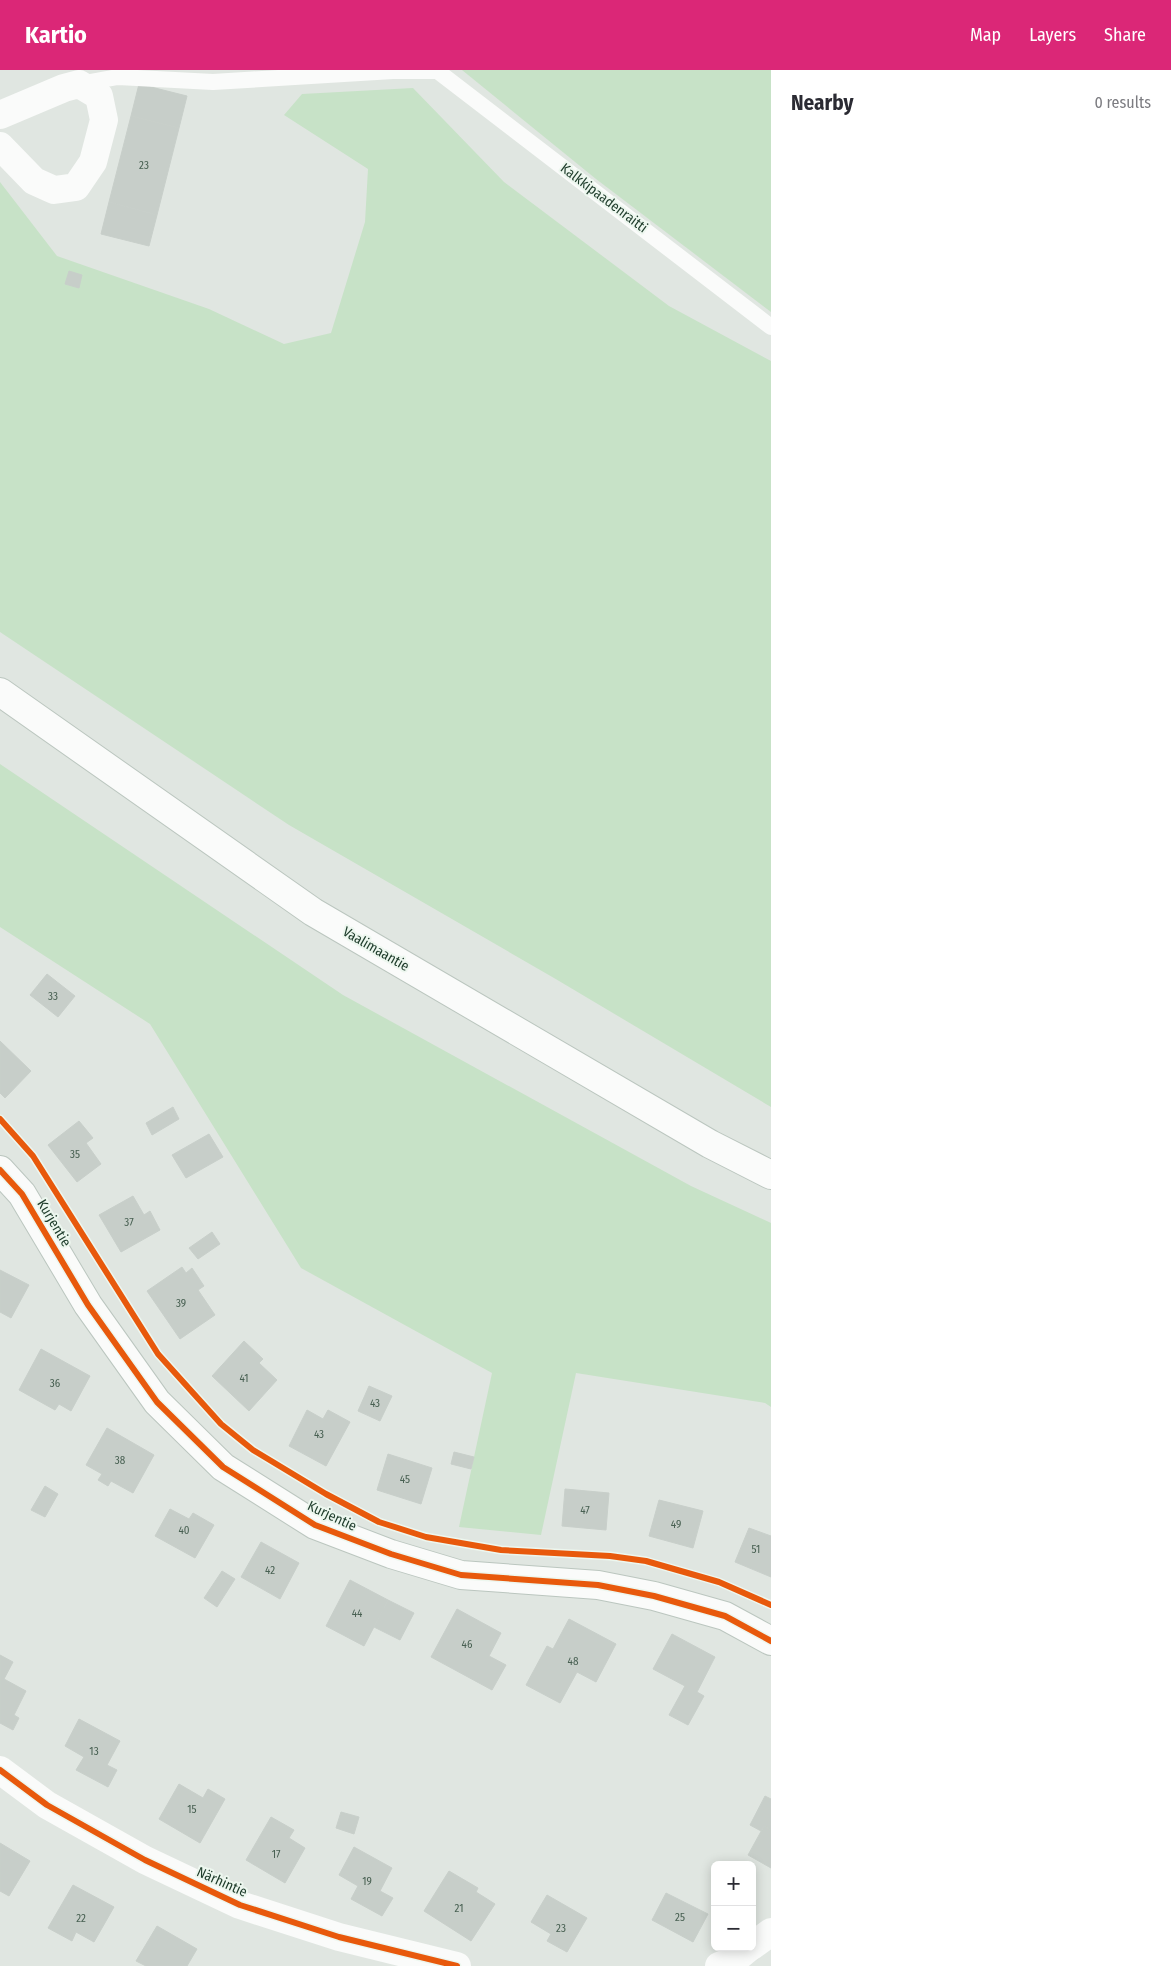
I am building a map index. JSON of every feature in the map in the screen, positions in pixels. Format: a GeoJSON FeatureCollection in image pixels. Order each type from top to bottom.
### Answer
{"type":"FeatureCollection","features":[{"type":"Feature","properties":{"kind":"street"},"geometry":{"type":"LineString","coordinates":[[0,115],[78,84],[99,96],[104,120],[93,162],[76,187],[54,190],[34,181],[0,146]]}},
{"type":"Feature","properties":{"kind":"street","name":"Vaalimaantie"},"geometry":{"type":"LineString","coordinates":[[0,692],[313,912],[710,1144],[771,1175]]}},
{"type":"Feature","properties":{"kind":"street","name":"Kurjentie"},"geometry":{"type":"LineString","coordinates":[[0,1170],[22,1194],[88,1305],[157,1402],[222,1466],[315,1525],[391,1554],[461,1575],[598,1585],[654,1596],[725,1616],[771,1640]]}},
{"type":"Feature","properties":{"kind":"street","name":"Närhintie"},"geometry":{"type":"LineString","coordinates":[[0,1770],[47,1805],[144,1860],[240,1904],[339,1937],[457,1966]]}},
{"type":"Feature","properties":{"kind":"street"},"geometry":{"type":"LineString","coordinates":[[756,1943],[771,1932]]}},
{"type":"Feature","properties":{"kind":"street"},"geometry":{"type":"LineString","coordinates":[[719,1966],[734,1960],[746,1951]]}},
{"type":"Feature","properties":{"kind":"lane"},"geometry":{"type":"LineString","coordinates":[[78,84],[118,78],[213,82],[437,70]]}},
{"type":"Feature","properties":{"kind":"lane","name":"Kalkkipaadenraitti"},"geometry":{"type":"LineString","coordinates":[[437,70],[771,326]]}},
{"type":"Feature","properties":{"kind":"green space"},"geometry":{"type":"Polygon","coordinates":[[[462,70],[771,70],[771,312],[596,179],[462,70]]]}},
{"type":"Feature","properties":{"kind":"green space"},"geometry":{"type":"Polygon","coordinates":[[[413,88],[504,182],[669,306],[771,361],[771,1107],[554,978],[289,825],[0,632],[0,182],[57,256],[209,309],[284,344],[331,333],[365,222],[368,169],[284,115],[302,94],[413,88]]]}},
{"type":"Feature","properties":{"kind":"green space"},"geometry":{"type":"Polygon","coordinates":[[[0,764],[343,995],[691,1186],[771,1223],[771,1407],[765,1403],[576,1373],[541,1535],[459,1527],[492,1373],[301,1268],[150,1024],[0,927],[0,764]]]}},
{"type":"Feature","properties":{"kind":"building"},"geometry":{"type":"Polygon","coordinates":[[[139,84],[187,96],[179,128],[131,116],[139,84]]]}},
{"type":"Feature","properties":{"kind":"building"},"geometry":{"type":"Polygon","coordinates":[[[131,116],[179,128],[157,215],[109,202],[131,116]]]}},
{"type":"Feature","properties":{"kind":"building"},"geometry":{"type":"Polygon","coordinates":[[[109,202],[157,215],[149,246],[101,234],[109,202]]]}},
{"type":"Feature","properties":{"kind":"building"},"geometry":{"type":"Polygon","coordinates":[[[69,271],[82,275],[79,288],[65,284],[69,271]]]}},
{"type":"Feature","properties":{"kind":"building"},"geometry":{"type":"Polygon","coordinates":[[[47,974],[75,996],[58,1017],[30,995],[47,974]]]}},
{"type":"Feature","properties":{"kind":"building"},"geometry":{"type":"Polygon","coordinates":[[[0,1041],[31,1071],[5,1098],[0,1093],[0,1041]]]}},
{"type":"Feature","properties":{"kind":"building"},"geometry":{"type":"Polygon","coordinates":[[[173,1107],[179,1119],[152,1135],[146,1123],[173,1107]]]}},
{"type":"Feature","properties":{"kind":"building"},"geometry":{"type":"Polygon","coordinates":[[[79,1121],[93,1138],[86,1143],[101,1164],[77,1182],[48,1145],[79,1121]]]}},
{"type":"Feature","properties":{"kind":"building"},"geometry":{"type":"Polygon","coordinates":[[[209,1134],[223,1157],[186,1178],[172,1155],[209,1134]]]}},
{"type":"Feature","properties":{"kind":"building"},"geometry":{"type":"Polygon","coordinates":[[[133,1196],[144,1215],[150,1211],[160,1230],[121,1252],[99,1215],[133,1196]]]}},
{"type":"Feature","properties":{"kind":"building"},"geometry":{"type":"Polygon","coordinates":[[[212,1232],[220,1244],[198,1259],[189,1248],[212,1232]]]}},
{"type":"Feature","properties":{"kind":"building"},"geometry":{"type":"Polygon","coordinates":[[[182,1267],[186,1273],[192,1268],[204,1286],[198,1290],[215,1315],[180,1339],[147,1291],[182,1267]]]}},
{"type":"Feature","properties":{"kind":"building"},"geometry":{"type":"Polygon","coordinates":[[[0,1270],[29,1285],[11,1318],[0,1312],[0,1270]]]}},
{"type":"Feature","properties":{"kind":"building"},"geometry":{"type":"Polygon","coordinates":[[[244,1341],[263,1359],[259,1363],[277,1380],[249,1411],[212,1376],[244,1341]]]}},
{"type":"Feature","properties":{"kind":"building"},"geometry":{"type":"Polygon","coordinates":[[[41,1349],[90,1376],[71,1411],[59,1404],[55,1410],[19,1390],[41,1349]]]}},
{"type":"Feature","properties":{"kind":"building"},"geometry":{"type":"Polygon","coordinates":[[[369,1386],[392,1396],[380,1421],[358,1411],[369,1386]]]}},
{"type":"Feature","properties":{"kind":"building"},"geometry":{"type":"Polygon","coordinates":[[[307,1410],[323,1419],[328,1410],[350,1422],[326,1466],[289,1446],[307,1410]]]}},
{"type":"Feature","properties":{"kind":"building"},"geometry":{"type":"Polygon","coordinates":[[[107,1428],[154,1455],[133,1493],[111,1481],[108,1486],[98,1480],[102,1474],[86,1465],[107,1428]]]}},
{"type":"Feature","properties":{"kind":"building"},"geometry":{"type":"Polygon","coordinates":[[[454,1452],[474,1457],[471,1469],[451,1464],[454,1452]]]}},
{"type":"Feature","properties":{"kind":"building"},"geometry":{"type":"Polygon","coordinates":[[[388,1454],[432,1468],[421,1504],[377,1490],[388,1454]]]}},
{"type":"Feature","properties":{"kind":"building"},"geometry":{"type":"Polygon","coordinates":[[[45,1486],[58,1494],[45,1517],[31,1510],[45,1486]]]}},
{"type":"Feature","properties":{"kind":"building"},"geometry":{"type":"Polygon","coordinates":[[[565,1489],[609,1493],[606,1530],[562,1526],[565,1489]]]}},
{"type":"Feature","properties":{"kind":"building"},"geometry":{"type":"Polygon","coordinates":[[[659,1500],[703,1511],[693,1548],[649,1536],[659,1500]]]}},
{"type":"Feature","properties":{"kind":"building"},"geometry":{"type":"Polygon","coordinates":[[[170,1509],[189,1519],[193,1513],[214,1525],[195,1558],[155,1536],[170,1509]]]}},
{"type":"Feature","properties":{"kind":"building"},"geometry":{"type":"Polygon","coordinates":[[[749,1528],[771,1536],[771,1577],[735,1562],[749,1528]]]}},
{"type":"Feature","properties":{"kind":"building"},"geometry":{"type":"Polygon","coordinates":[[[261,1542],[299,1563],[280,1599],[241,1577],[261,1542]]]}},
{"type":"Feature","properties":{"kind":"building"},"geometry":{"type":"Polygon","coordinates":[[[222,1571],[235,1579],[217,1607],[204,1598],[222,1571]]]}},
{"type":"Feature","properties":{"kind":"building"},"geometry":{"type":"Polygon","coordinates":[[[350,1580],[388,1600],[364,1646],[326,1626],[350,1580]]]}},
{"type":"Feature","properties":{"kind":"building"},"geometry":{"type":"Polygon","coordinates":[[[388,1600],[414,1613],[400,1640],[374,1627],[388,1600]]]}},
{"type":"Feature","properties":{"kind":"building"},"geometry":{"type":"Polygon","coordinates":[[[457,1609],[501,1633],[489,1656],[506,1665],[492,1690],[431,1657],[457,1609]]]}},
{"type":"Feature","properties":{"kind":"building"},"geometry":{"type":"Polygon","coordinates":[[[569,1619],[616,1644],[596,1682],[577,1672],[560,1703],[526,1685],[547,1646],[553,1649],[569,1619]]]}},
{"type":"Feature","properties":{"kind":"building"},"geometry":{"type":"Polygon","coordinates":[[[672,1634],[715,1657],[697,1692],[704,1696],[688,1725],[669,1715],[685,1686],[653,1669],[672,1634]]]}},
{"type":"Feature","properties":{"kind":"building"},"geometry":{"type":"Polygon","coordinates":[[[0,1655],[13,1662],[4,1679],[26,1691],[14,1715],[19,1718],[13,1730],[0,1723],[0,1655]]]}},
{"type":"Feature","properties":{"kind":"building"},"geometry":{"type":"Polygon","coordinates":[[[79,1719],[120,1741],[107,1765],[117,1770],[108,1787],[76,1770],[84,1757],[65,1746],[79,1719]]]}},
{"type":"Feature","properties":{"kind":"building"},"geometry":{"type":"Polygon","coordinates":[[[179,1784],[203,1798],[208,1789],[225,1799],[200,1843],[159,1819],[179,1784]]]}},
{"type":"Feature","properties":{"kind":"building"},"geometry":{"type":"Polygon","coordinates":[[[765,1796],[771,1799],[771,1830],[764,1826],[761,1831],[750,1825],[765,1796]]]}},
{"type":"Feature","properties":{"kind":"building"},"geometry":{"type":"Polygon","coordinates":[[[341,1812],[359,1817],[354,1834],[336,1828],[341,1812]]]}},
{"type":"Feature","properties":{"kind":"building"},"geometry":{"type":"Polygon","coordinates":[[[271,1817],[294,1830],[289,1838],[305,1848],[285,1883],[246,1860],[271,1817]]]}},
{"type":"Feature","properties":{"kind":"building"},"geometry":{"type":"Polygon","coordinates":[[[764,1826],[771,1830],[771,1868],[748,1855],[764,1826]]]}},
{"type":"Feature","properties":{"kind":"building"},"geometry":{"type":"Polygon","coordinates":[[[0,1843],[30,1861],[9,1896],[0,1891],[0,1843]]]}},
{"type":"Feature","properties":{"kind":"building"},"geometry":{"type":"Polygon","coordinates":[[[354,1847],[392,1868],[380,1891],[393,1898],[382,1916],[351,1899],[358,1886],[339,1875],[354,1847]]]}},
{"type":"Feature","properties":{"kind":"building"},"geometry":{"type":"Polygon","coordinates":[[[449,1871],[478,1888],[476,1892],[495,1904],[471,1941],[424,1911],[449,1871]]]}},
{"type":"Feature","properties":{"kind":"building"},"geometry":{"type":"Polygon","coordinates":[[[73,1885],[114,1907],[94,1942],[76,1932],[72,1941],[48,1928],[73,1885]]]}},
{"type":"Feature","properties":{"kind":"building"},"geometry":{"type":"Polygon","coordinates":[[[666,1893],[708,1914],[693,1942],[652,1920],[666,1893]]]}},
{"type":"Feature","properties":{"kind":"building"},"geometry":{"type":"Polygon","coordinates":[[[547,1895],[587,1918],[567,1952],[547,1941],[551,1934],[531,1922],[547,1895]]]}},
{"type":"Feature","properties":{"kind":"building"},"geometry":{"type":"Polygon","coordinates":[[[157,1926],[197,1949],[187,1966],[146,1966],[136,1961],[157,1926]]]}},
{"type":"Feature","properties":{"kind":"cycle path"},"geometry":{"type":"LineString","coordinates":[[0,1119],[33,1156],[158,1354],[221,1424],[253,1450],[326,1494],[379,1522],[426,1537],[501,1550],[610,1556],[646,1561],[719,1582],[771,1605]]}},
{"type":"Feature","properties":{"kind":"cycle path"},"geometry":{"type":"LineString","coordinates":[[0,1170],[22,1194],[88,1305],[157,1402],[223,1467],[315,1525],[391,1554],[461,1575],[598,1585],[654,1596],[725,1616],[771,1641]]}},
{"type":"Feature","properties":{"kind":"cycle path"},"geometry":{"type":"LineString","coordinates":[[0,1770],[47,1805],[145,1860],[240,1905],[339,1937],[457,1966]]}}]}
